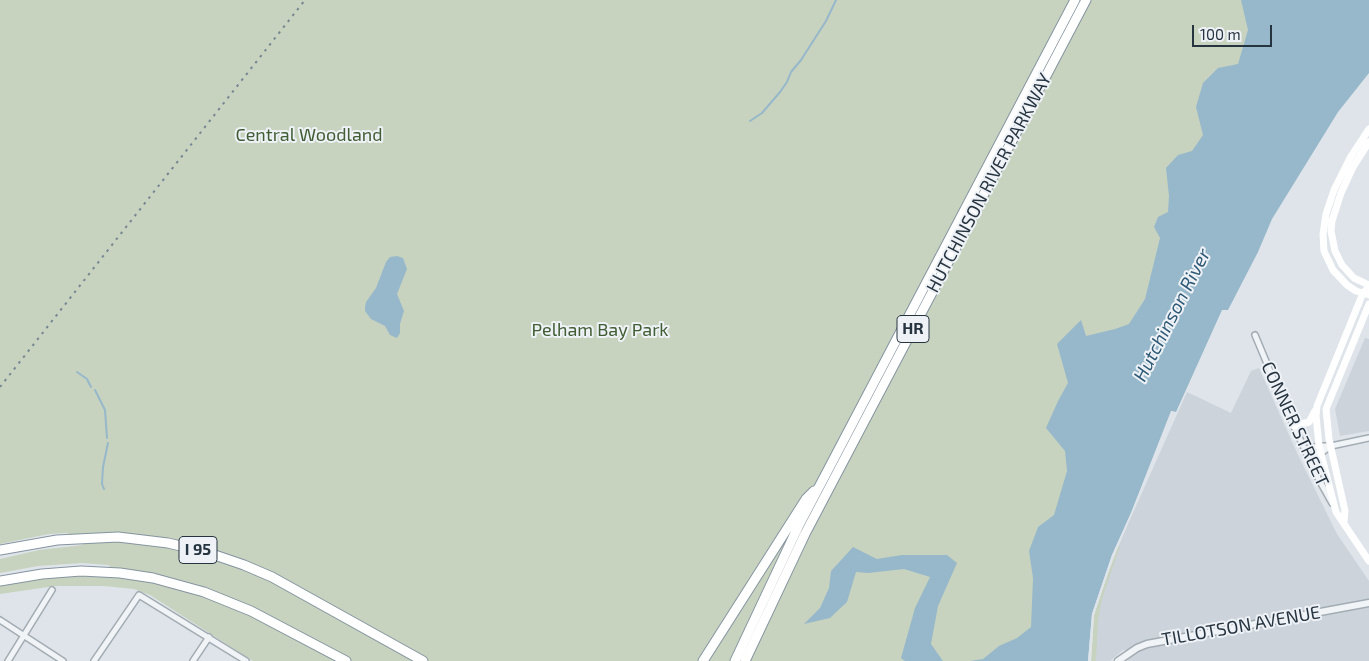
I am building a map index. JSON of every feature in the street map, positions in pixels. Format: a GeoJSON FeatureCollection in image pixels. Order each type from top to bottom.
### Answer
{"type":"FeatureCollection","features":[{"type":"Feature","properties":{"kind":"highway","name":"HUTCHINSON RIVER PARKWAY"},"geometry":{"type":"LineString","coordinates":[[735,661],[774,576],[822,481],[1075,0]]}},
{"type":"Feature","properties":{"kind":"highway","name":"HUTCHINSON RIVER PARKWAY"},"geometry":{"type":"LineString","coordinates":[[745,661],[805,534],[1086,0]]}},
{"type":"Feature","properties":{"kind":"highway"},"geometry":{"type":"LineString","coordinates":[[704,661],[806,499],[822,481]]}},
{"type":"Feature","properties":{"kind":"highway","name":"I 95"},"geometry":{"type":"LineString","coordinates":[[0,550],[57,540],[118,537],[168,543],[206,552],[272,577],[423,661]]}},
{"type":"Feature","properties":{"kind":"highway","name":"I 95"},"geometry":{"type":"LineString","coordinates":[[0,581],[42,574],[81,572],[120,573],[153,578],[204,592],[251,611],[346,661]]}},
{"type":"Feature","properties":{"kind":"main road"},"geometry":{"type":"LineString","coordinates":[[1366,294],[1347,285],[1333,270],[1324,251],[1323,234],[1328,208],[1338,182],[1350,158],[1369,129]]}},
{"type":"Feature","properties":{"kind":"main road"},"geometry":{"type":"LineString","coordinates":[[1294,426],[1309,422],[1369,286],[1354,278],[1342,265],[1335,251],[1331,231],[1343,188],[1353,167],[1369,142]]}},
{"type":"Feature","properties":{"kind":"main road","name":"CONNER STREET"},"geometry":{"type":"LineString","coordinates":[[1344,522],[1345,511],[1326,418],[1328,401],[1369,304]]}},
{"type":"Feature","properties":{"kind":"main road","name":"CONNER STREET"},"geometry":{"type":"LineString","coordinates":[[1317,406],[1316,425],[1320,449],[1336,512],[1369,561]]}},
{"type":"Feature","properties":{"kind":"street","name":"CONNER STREET"},"geometry":{"type":"LineString","coordinates":[[1255,335],[1294,426],[1336,512]]}},
{"type":"Feature","properties":{"kind":"street"},"geometry":{"type":"LineString","coordinates":[[1308,456],[1320,449],[1369,438]]}},
{"type":"Feature","properties":{"kind":"street"},"geometry":{"type":"LineString","coordinates":[[1305,449],[1320,449]]}},
{"type":"Feature","properties":{"kind":"street"},"geometry":{"type":"LineString","coordinates":[[8,661],[52,590]]}},
{"type":"Feature","properties":{"kind":"street"},"geometry":{"type":"LineString","coordinates":[[94,661],[138,595],[246,661]]}},
{"type":"Feature","properties":{"kind":"street","name":"TILLOTSON AVENUE"},"geometry":{"type":"LineString","coordinates":[[1118,661],[1137,648],[1177,637],[1369,603]]}},
{"type":"Feature","properties":{"kind":"street"},"geometry":{"type":"LineString","coordinates":[[0,620],[63,661]]}},
{"type":"Feature","properties":{"kind":"street"},"geometry":{"type":"LineString","coordinates":[[194,661],[209,637]]}},
{"type":"Feature","properties":{"kind":"shaded area"},"geometry":{"type":"Polygon","coordinates":[[[1365,338],[1369,339],[1369,431],[1340,436],[1335,409],[1365,338]]]}},
{"type":"Feature","properties":{"kind":"shaded area"},"geometry":{"type":"Polygon","coordinates":[[[1259,368],[1298,455],[1337,534],[1369,581],[1369,661],[1128,661],[1126,650],[1123,650],[1110,661],[1094,661],[1096,619],[1102,592],[1120,542],[1187,392],[1231,413],[1251,371],[1259,368]]]}},
{"type":"Feature","properties":{"kind":"green space","name":"Pelham Bay Park"},"geometry":{"type":"Polygon","coordinates":[[[0,0],[1290,0],[1030,661],[253,661],[150,595],[134,589],[104,586],[55,586],[0,594],[0,586],[43,578],[83,576],[126,578],[108,565],[82,563],[38,566],[0,573],[0,559],[39,550],[83,545],[67,533],[49,534],[0,544],[0,0]]]}},
{"type":"Feature","properties":{"kind":"green space"},"geometry":{"type":"Polygon","coordinates":[[[1118,545],[1120,546],[1102,599],[1098,620],[1096,661],[1091,661],[1094,615],[1118,545]]]}},
{"type":"Feature","properties":{"kind":"water","name":"Hutchinson River"},"geometry":{"type":"Polygon","coordinates":[[[1241,0],[1369,0],[1369,73],[1338,112],[1272,219],[1258,252],[1228,310],[1222,310],[1176,412],[1172,411],[1112,555],[1092,614],[1088,661],[970,661],[983,659],[999,646],[1017,638],[1031,627],[1033,578],[1029,551],[1038,527],[1054,515],[1067,471],[1065,451],[1046,428],[1068,383],[1057,344],[1081,320],[1086,336],[1129,324],[1145,299],[1160,238],[1154,227],[1158,217],[1168,212],[1169,196],[1166,168],[1178,155],[1192,151],[1203,135],[1196,107],[1203,83],[1218,68],[1238,64],[1248,30],[1241,0]]]}},
{"type":"Feature","properties":{"kind":"water"},"geometry":{"type":"Polygon","coordinates":[[[397,256],[403,258],[407,269],[397,294],[404,311],[400,324],[400,333],[397,338],[390,335],[385,326],[371,319],[365,311],[365,307],[366,302],[376,288],[386,262],[390,257],[397,256]]]}},
{"type":"Feature","properties":{"kind":"water"},"geometry":{"type":"Polygon","coordinates":[[[853,547],[877,559],[902,555],[947,555],[957,563],[938,606],[931,644],[943,661],[905,661],[901,658],[915,608],[930,577],[904,569],[868,573],[856,572],[847,602],[830,618],[804,624],[820,608],[829,588],[831,571],[853,547]]]}},
{"type":"Feature","properties":{"kind":"pier"},"geometry":{"type":"Polygon","coordinates":[[[1171,411],[1173,411],[1107,575],[1094,615],[1091,661],[1088,661],[1092,614],[1112,555],[1131,513],[1171,411]]]}},
{"type":"Feature","properties":{"kind":"waterway"},"geometry":{"type":"LineString","coordinates":[[750,121],[762,113],[780,92],[791,72],[826,21],[836,0]]}},
{"type":"Feature","properties":{"kind":"waterway"},"geometry":{"type":"LineString","coordinates":[[77,372],[87,379],[91,387]]}},
{"type":"Feature","properties":{"kind":"waterway"},"geometry":{"type":"LineString","coordinates":[[95,390],[105,410],[107,438]]}},
{"type":"Feature","properties":{"kind":"waterway"},"geometry":{"type":"LineString","coordinates":[[104,489],[102,484],[103,467],[108,443]]}},
{"type":"Feature","properties":{"kind":"railway"},"geometry":{"type":"LineString","coordinates":[[0,387],[305,0]]}},
{"type":"Feature","properties":{"kind":"park label","name":"Central Woodland"},"geometry":{"type":"Point","coordinates":[309,135]}}]}
